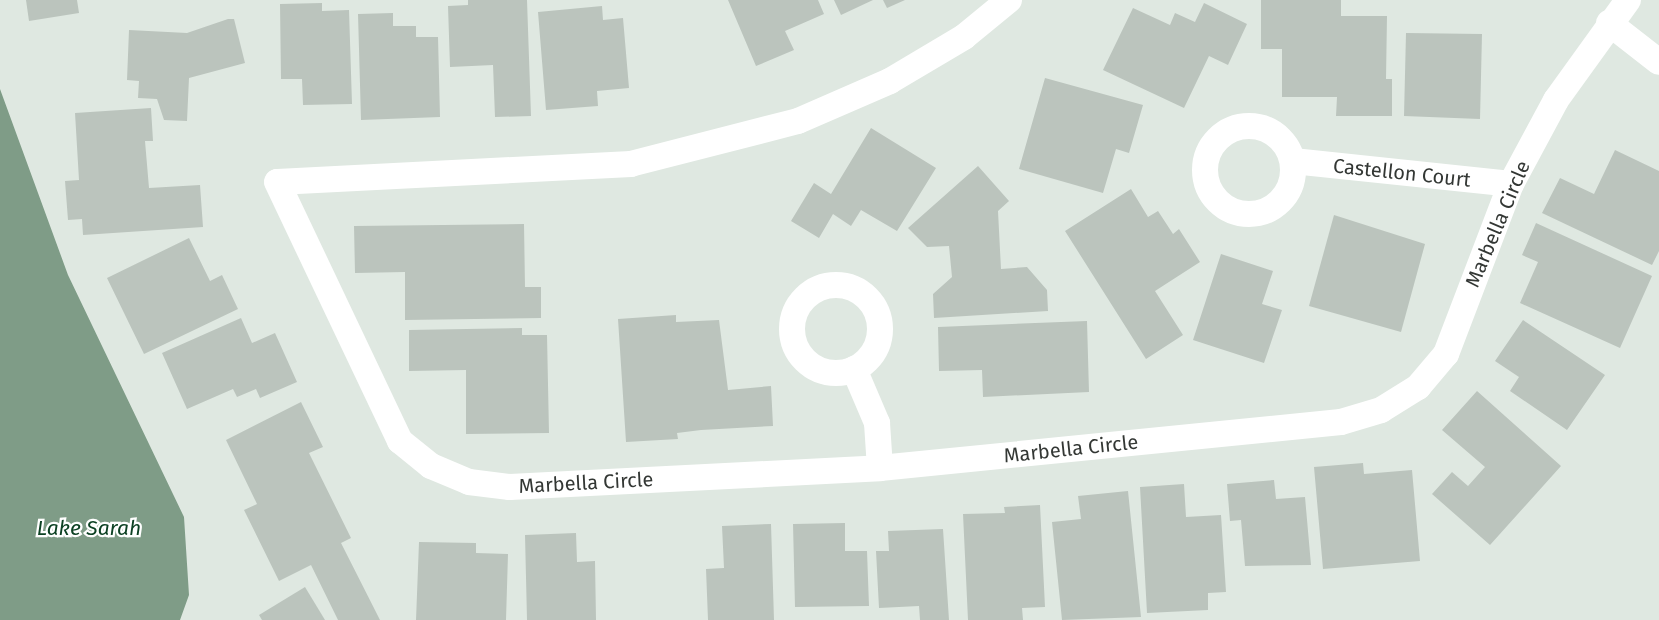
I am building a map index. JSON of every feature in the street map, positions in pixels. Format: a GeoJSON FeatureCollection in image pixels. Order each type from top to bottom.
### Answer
{"type":"FeatureCollection","features":[{"type":"Feature","properties":{"kind":"street","name":"Marbella Circle"},"geometry":{"type":"LineString","coordinates":[[1009,0],[964,37],[890,81],[798,121],[631,164],[277,182],[400,441],[432,466],[469,482],[510,486],[880,468],[1341,422],[1382,410],[1418,387],[1446,354],[1511,184],[1556,100],[1609,23],[1628,0]]}},
{"type":"Feature","properties":{"kind":"street"},"geometry":{"type":"LineString","coordinates":[[1609,23],[1659,62]]}},
{"type":"Feature","properties":{"kind":"street","name":"Castellon Court"},"geometry":{"type":"LineString","coordinates":[[1293,161],[1511,184]]}},
{"type":"Feature","properties":{"kind":"street"},"geometry":{"type":"LineString","coordinates":[[854,369],[877,423],[880,468]]}},
{"type":"Feature","properties":{"kind":"water","name":"Lake Sarah"},"geometry":{"type":"Polygon","coordinates":[[[0,89],[68,275],[184,517],[189,595],[180,620],[0,620],[0,89]]]}},
{"type":"Feature","properties":{"kind":"building"},"geometry":{"type":"Polygon","coordinates":[[[26,0],[77,0],[79,13],[29,21],[26,0]]]}},
{"type":"Feature","properties":{"kind":"building"},"geometry":{"type":"Polygon","coordinates":[[[468,0],[527,0],[531,116],[495,117],[493,65],[450,67],[448,6],[468,5],[468,0]]]}},
{"type":"Feature","properties":{"kind":"building"},"geometry":{"type":"Polygon","coordinates":[[[728,0],[818,0],[824,14],[785,31],[794,50],[756,66],[728,0]]]}},
{"type":"Feature","properties":{"kind":"building"},"geometry":{"type":"Polygon","coordinates":[[[834,0],[873,0],[841,15],[834,0]]]}},
{"type":"Feature","properties":{"kind":"building"},"geometry":{"type":"Polygon","coordinates":[[[883,0],[905,0],[887,8],[883,0]]]}},
{"type":"Feature","properties":{"kind":"building"},"geometry":{"type":"Polygon","coordinates":[[[1261,0],[1341,0],[1341,16],[1387,16],[1386,79],[1392,79],[1392,116],[1336,116],[1337,97],[1282,97],[1282,49],[1261,49],[1261,0]]]}},
{"type":"Feature","properties":{"kind":"building"},"geometry":{"type":"Polygon","coordinates":[[[322,3],[322,11],[349,10],[352,104],[303,105],[302,79],[281,79],[280,4],[322,3]]]}},
{"type":"Feature","properties":{"kind":"building"},"geometry":{"type":"Polygon","coordinates":[[[1204,3],[1247,24],[1228,65],[1209,56],[1184,108],[1103,70],[1133,8],[1170,25],[1175,13],[1195,22],[1204,3]]]}},
{"type":"Feature","properties":{"kind":"building"},"geometry":{"type":"Polygon","coordinates":[[[602,6],[603,20],[623,18],[629,88],[597,91],[598,106],[546,110],[538,12],[602,6]]]}},
{"type":"Feature","properties":{"kind":"building"},"geometry":{"type":"Polygon","coordinates":[[[393,13],[393,26],[416,26],[416,37],[438,37],[440,117],[361,120],[358,14],[393,13]]]}},
{"type":"Feature","properties":{"kind":"building"},"geometry":{"type":"Polygon","coordinates":[[[234,19],[245,63],[189,78],[187,121],[164,120],[157,99],[138,98],[139,81],[127,80],[129,30],[187,33],[234,19]]]}},
{"type":"Feature","properties":{"kind":"building"},"geometry":{"type":"Polygon","coordinates":[[[1406,33],[1482,34],[1480,119],[1404,116],[1406,33]]]}},
{"type":"Feature","properties":{"kind":"building"},"geometry":{"type":"Polygon","coordinates":[[[1045,78],[1143,105],[1129,153],[1116,149],[1103,193],[1019,169],[1045,78]]]}},
{"type":"Feature","properties":{"kind":"building"},"geometry":{"type":"Polygon","coordinates":[[[151,108],[153,141],[145,141],[149,188],[200,185],[203,227],[83,235],[82,219],[68,220],[65,181],[79,180],[75,113],[151,108]]]}},
{"type":"Feature","properties":{"kind":"building"},"geometry":{"type":"Polygon","coordinates":[[[871,128],[936,168],[897,231],[861,210],[851,226],[833,214],[819,238],[791,221],[814,183],[831,194],[871,128]]]}},
{"type":"Feature","properties":{"kind":"building"},"geometry":{"type":"Polygon","coordinates":[[[1615,150],[1659,171],[1659,251],[1652,265],[1542,213],[1560,178],[1594,194],[1615,150]]]}},
{"type":"Feature","properties":{"kind":"building"},"geometry":{"type":"Polygon","coordinates":[[[978,166],[1009,201],[998,211],[1001,269],[1027,267],[1047,290],[1048,311],[934,318],[933,294],[952,277],[949,246],[927,247],[908,228],[978,166]]]}},
{"type":"Feature","properties":{"kind":"building"},"geometry":{"type":"Polygon","coordinates":[[[1131,189],[1148,217],[1158,211],[1173,234],[1179,229],[1200,262],[1155,291],[1183,335],[1146,359],[1065,231],[1131,189]]]}},
{"type":"Feature","properties":{"kind":"building"},"geometry":{"type":"Polygon","coordinates":[[[1334,215],[1425,244],[1401,332],[1309,306],[1334,215]]]}},
{"type":"Feature","properties":{"kind":"building"},"geometry":{"type":"Polygon","coordinates":[[[1536,223],[1652,276],[1620,348],[1520,303],[1538,262],[1522,255],[1536,223]]]}},
{"type":"Feature","properties":{"kind":"building"},"geometry":{"type":"Polygon","coordinates":[[[524,224],[525,287],[541,287],[541,318],[405,320],[405,272],[355,273],[354,226],[524,224]]]}},
{"type":"Feature","properties":{"kind":"building"},"geometry":{"type":"Polygon","coordinates":[[[189,238],[210,281],[222,275],[238,309],[144,354],[107,278],[189,238]]]}},
{"type":"Feature","properties":{"kind":"building"},"geometry":{"type":"Polygon","coordinates":[[[1221,254],[1273,271],[1262,304],[1282,310],[1264,363],[1193,340],[1221,254]]]}},
{"type":"Feature","properties":{"kind":"building"},"geometry":{"type":"Polygon","coordinates":[[[676,315],[676,322],[719,320],[728,390],[771,386],[773,426],[701,430],[677,433],[678,439],[626,442],[618,319],[676,315]]]}},
{"type":"Feature","properties":{"kind":"building"},"geometry":{"type":"Polygon","coordinates":[[[241,318],[252,343],[275,333],[297,382],[260,398],[256,389],[237,397],[233,389],[187,409],[162,353],[241,318]]]}},
{"type":"Feature","properties":{"kind":"building"},"geometry":{"type":"Polygon","coordinates":[[[1523,320],[1605,375],[1567,430],[1510,391],[1519,377],[1495,361],[1523,320]]]}},
{"type":"Feature","properties":{"kind":"building"},"geometry":{"type":"Polygon","coordinates":[[[1087,321],[1089,392],[983,397],[982,370],[939,371],[938,327],[1087,321]]]}},
{"type":"Feature","properties":{"kind":"building"},"geometry":{"type":"Polygon","coordinates":[[[522,328],[522,335],[547,335],[549,433],[466,434],[466,370],[409,371],[409,330],[522,328]]]}},
{"type":"Feature","properties":{"kind":"building"},"geometry":{"type":"Polygon","coordinates":[[[1477,391],[1561,466],[1490,545],[1432,494],[1452,472],[1468,486],[1485,467],[1442,430],[1477,391]]]}},
{"type":"Feature","properties":{"kind":"building"},"geometry":{"type":"Polygon","coordinates":[[[301,402],[323,447],[309,453],[351,538],[341,543],[380,620],[338,620],[311,565],[279,581],[244,510],[257,504],[226,440],[301,402]]]}},
{"type":"Feature","properties":{"kind":"building"},"geometry":{"type":"Polygon","coordinates":[[[1363,463],[1364,474],[1412,470],[1420,561],[1323,569],[1314,467],[1363,463]]]}},
{"type":"Feature","properties":{"kind":"building"},"geometry":{"type":"Polygon","coordinates":[[[1274,480],[1276,499],[1305,497],[1311,565],[1245,566],[1241,520],[1230,521],[1227,484],[1274,480]]]}},
{"type":"Feature","properties":{"kind":"building"},"geometry":{"type":"Polygon","coordinates":[[[1184,484],[1186,517],[1221,515],[1226,592],[1208,593],[1208,610],[1147,613],[1140,487],[1184,484]]]}},
{"type":"Feature","properties":{"kind":"building"},"geometry":{"type":"Polygon","coordinates":[[[1128,491],[1141,617],[1062,620],[1052,522],[1081,519],[1078,496],[1128,491]]]}},
{"type":"Feature","properties":{"kind":"building"},"geometry":{"type":"Polygon","coordinates":[[[1040,505],[1045,607],[1022,608],[1023,620],[968,620],[963,514],[1005,513],[1004,507],[1040,505]]]}},
{"type":"Feature","properties":{"kind":"building"},"geometry":{"type":"Polygon","coordinates":[[[845,523],[845,551],[867,551],[869,606],[795,607],[793,524],[845,523]]]}},
{"type":"Feature","properties":{"kind":"building"},"geometry":{"type":"Polygon","coordinates":[[[771,524],[774,620],[708,620],[706,569],[724,568],[722,526],[771,524]]]}},
{"type":"Feature","properties":{"kind":"building"},"geometry":{"type":"Polygon","coordinates":[[[943,529],[949,620],[920,620],[919,606],[879,608],[876,551],[889,551],[888,531],[943,529]]]}},
{"type":"Feature","properties":{"kind":"building"},"geometry":{"type":"Polygon","coordinates":[[[576,533],[577,562],[595,561],[596,620],[527,620],[525,535],[576,533]]]}},
{"type":"Feature","properties":{"kind":"building"},"geometry":{"type":"Polygon","coordinates":[[[419,542],[476,543],[476,553],[508,554],[506,620],[416,620],[419,542]]]}},
{"type":"Feature","properties":{"kind":"building"},"geometry":{"type":"Polygon","coordinates":[[[305,587],[325,620],[262,620],[259,615],[305,587]]]}}]}
